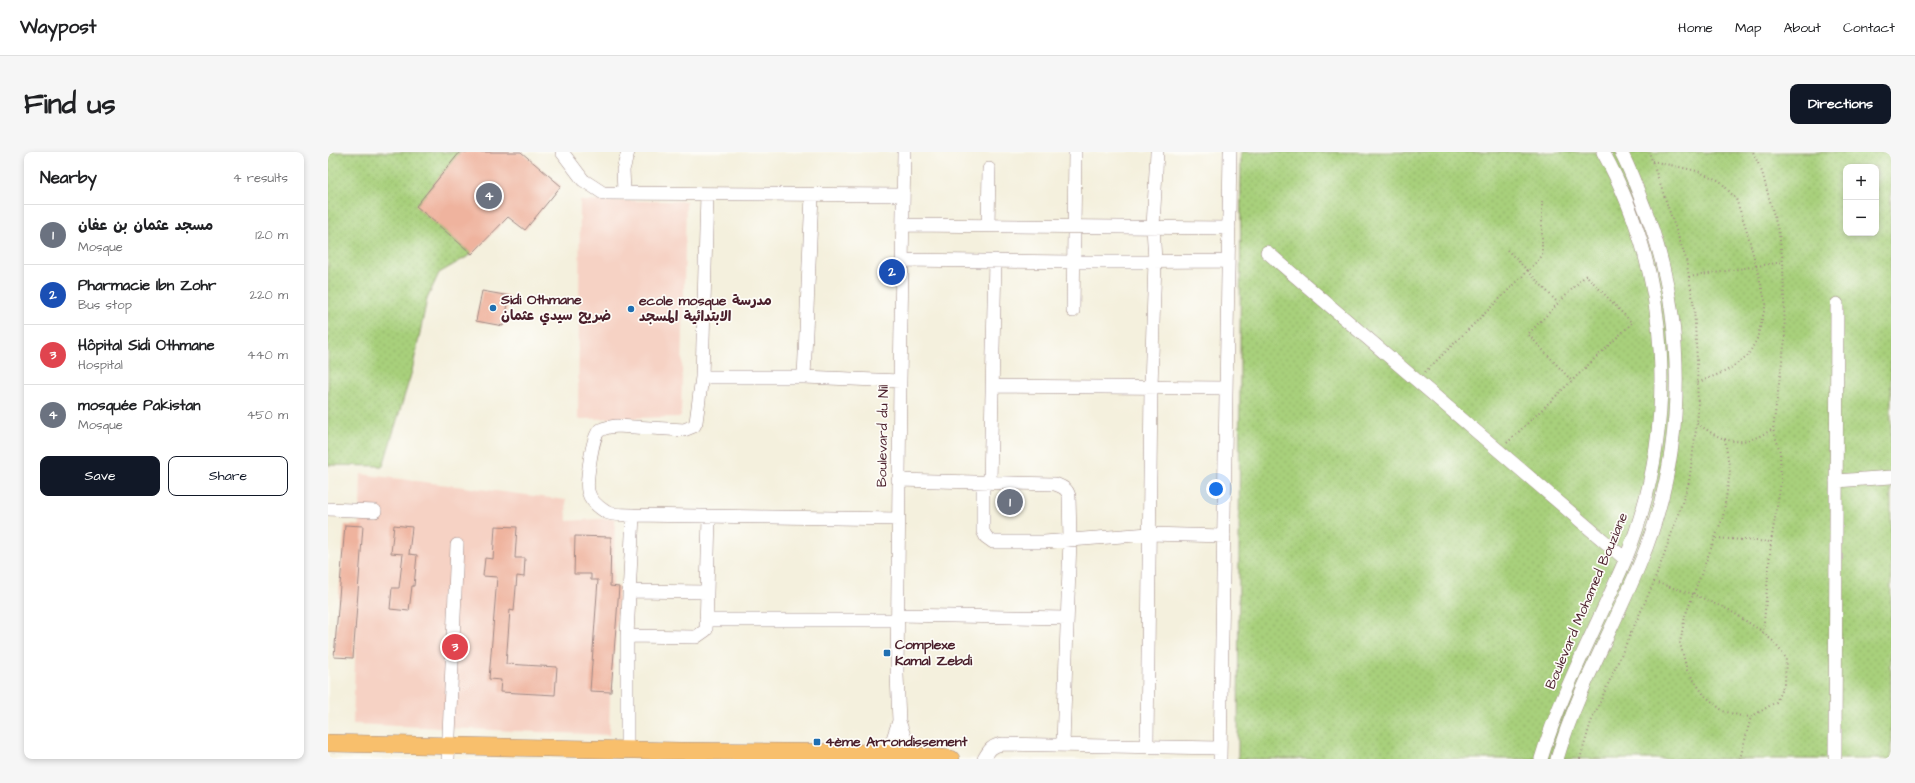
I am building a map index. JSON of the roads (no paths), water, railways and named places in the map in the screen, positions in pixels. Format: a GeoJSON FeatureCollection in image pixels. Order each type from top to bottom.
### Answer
{"type":"FeatureCollection","features":[{"type":"Feature","properties":{"kind":"main road"},"geometry":{"type":"LineString","coordinates":[[328,743],[448,752],[627,750],[888,756],[951,759]]}},
{"type":"Feature","properties":{"kind":"street"},"geometry":{"type":"LineString","coordinates":[[562,152],[582,180],[603,193],[903,195]]}},
{"type":"Feature","properties":{"kind":"street"},"geometry":{"type":"LineString","coordinates":[[624,192],[623,170],[628,152]]}},
{"type":"Feature","properties":{"kind":"street","name":"Boulevard du Nil"},"geometry":{"type":"LineString","coordinates":[[888,756],[899,720],[897,618],[898,480],[904,152]]}},
{"type":"Feature","properties":{"kind":"street"},"geometry":{"type":"LineString","coordinates":[[1073,311],[1075,152]]}},
{"type":"Feature","properties":{"kind":"street"},"geometry":{"type":"LineString","coordinates":[[1147,746],[1151,387],[1155,261],[1153,227],[1157,152]]}},
{"type":"Feature","properties":{"kind":"street"},"geometry":{"type":"LineString","coordinates":[[984,759],[989,749],[995,745],[1063,744],[1147,746],[1220,753],[1230,152]]}},
{"type":"Feature","properties":{"kind":"street","name":"Boulevard Mohamed Bouziane"},"geometry":{"type":"LineString","coordinates":[[1541,759],[1558,709],[1625,559],[1636,530],[1653,473],[1661,410],[1659,335],[1650,272],[1631,212],[1617,176],[1604,152]]}},
{"type":"Feature","properties":{"kind":"street"},"geometry":{"type":"LineString","coordinates":[[1557,759],[1583,687],[1643,555],[1662,496],[1675,426],[1676,362],[1668,286],[1649,217],[1620,152]]}},
{"type":"Feature","properties":{"kind":"street"},"geometry":{"type":"LineString","coordinates":[[988,226],[989,169]]}},
{"type":"Feature","properties":{"kind":"street"},"geometry":{"type":"LineString","coordinates":[[707,194],[702,377],[698,415],[694,426],[689,429],[676,430],[617,426],[607,427],[599,431],[592,446],[588,491],[592,501],[607,513],[633,515],[898,519]]}},
{"type":"Feature","properties":{"kind":"street"},"geometry":{"type":"LineString","coordinates":[[804,377],[812,195]]}},
{"type":"Feature","properties":{"kind":"street"},"geometry":{"type":"LineString","coordinates":[[903,225],[1229,228]]}},
{"type":"Feature","properties":{"kind":"street"},"geometry":{"type":"LineString","coordinates":[[1268,252],[1625,559]]}},
{"type":"Feature","properties":{"kind":"street"},"geometry":{"type":"LineString","coordinates":[[902,260],[1074,262],[1228,261]]}},
{"type":"Feature","properties":{"kind":"street"},"geometry":{"type":"LineString","coordinates":[[995,260],[992,386],[983,531],[986,538],[993,542],[1044,542],[1149,534],[1224,536]]}},
{"type":"Feature","properties":{"kind":"street"},"geometry":{"type":"LineString","coordinates":[[1835,759],[1837,304]]}},
{"type":"Feature","properties":{"kind":"street"},"geometry":{"type":"LineString","coordinates":[[702,377],[804,377],[900,381]]}},
{"type":"Feature","properties":{"kind":"street"},"geometry":{"type":"LineString","coordinates":[[992,386],[1226,388]]}},
{"type":"Feature","properties":{"kind":"street"},"geometry":{"type":"LineString","coordinates":[[1836,481],[1891,477]]}},
{"type":"Feature","properties":{"kind":"street"},"geometry":{"type":"LineString","coordinates":[[898,480],[1055,484],[1064,488],[1069,496],[1070,539],[1066,618],[1063,744]]}},
{"type":"Feature","properties":{"kind":"street"},"geometry":{"type":"LineString","coordinates":[[328,509],[375,511]]}},
{"type":"Feature","properties":{"kind":"street"},"geometry":{"type":"LineString","coordinates":[[627,750],[628,636],[633,515]]}},
{"type":"Feature","properties":{"kind":"street"},"geometry":{"type":"LineString","coordinates":[[628,636],[696,637],[706,630],[709,517]]}},
{"type":"Feature","properties":{"kind":"street"},"geometry":{"type":"LineString","coordinates":[[448,752],[457,545]]}},
{"type":"Feature","properties":{"kind":"street"},"geometry":{"type":"LineString","coordinates":[[630,591],[707,592]]}},
{"type":"Feature","properties":{"kind":"street"},"geometry":{"type":"LineString","coordinates":[[706,620],[1066,618]]}},
{"type":"Feature","properties":{"kind":"street","name":"Boulevard du Nil"},"geometry":{"type":"LineString","coordinates":[[899,720],[912,757]]}},
{"type":"Feature","properties":{"kind":"place","name":"mosquée Pakistan"},"geometry":{"type":"Point","coordinates":[489,196]}},
{"type":"Feature","properties":{"kind":"place","name":"Pharmacie Ibn Zohr"},"geometry":{"type":"Point","coordinates":[892,272]}},
{"type":"Feature","properties":{"kind":"place","name":"Sidi Othmane ضريح سيدي عثمان"},"geometry":{"type":"Point","coordinates":[493,308]}},
{"type":"Feature","properties":{"kind":"place","name":"ecole mosque مدرسة الابتدائية المسجد"},"geometry":{"type":"Point","coordinates":[631,309]}},
{"type":"Feature","properties":{"kind":"place","name":"مسجد عثمان بن عفان"},"geometry":{"type":"Point","coordinates":[1010,502]}},
{"type":"Feature","properties":{"kind":"place","name":"Hôpital Sidi Othmane"},"geometry":{"type":"Point","coordinates":[455,647]}},
{"type":"Feature","properties":{"kind":"place","name":"Complexe Kamal Zebdi"},"geometry":{"type":"Point","coordinates":[887,653]}},
{"type":"Feature","properties":{"kind":"place","name":"4ème Arrondissement"},"geometry":{"type":"Point","coordinates":[817,742]}}]}
